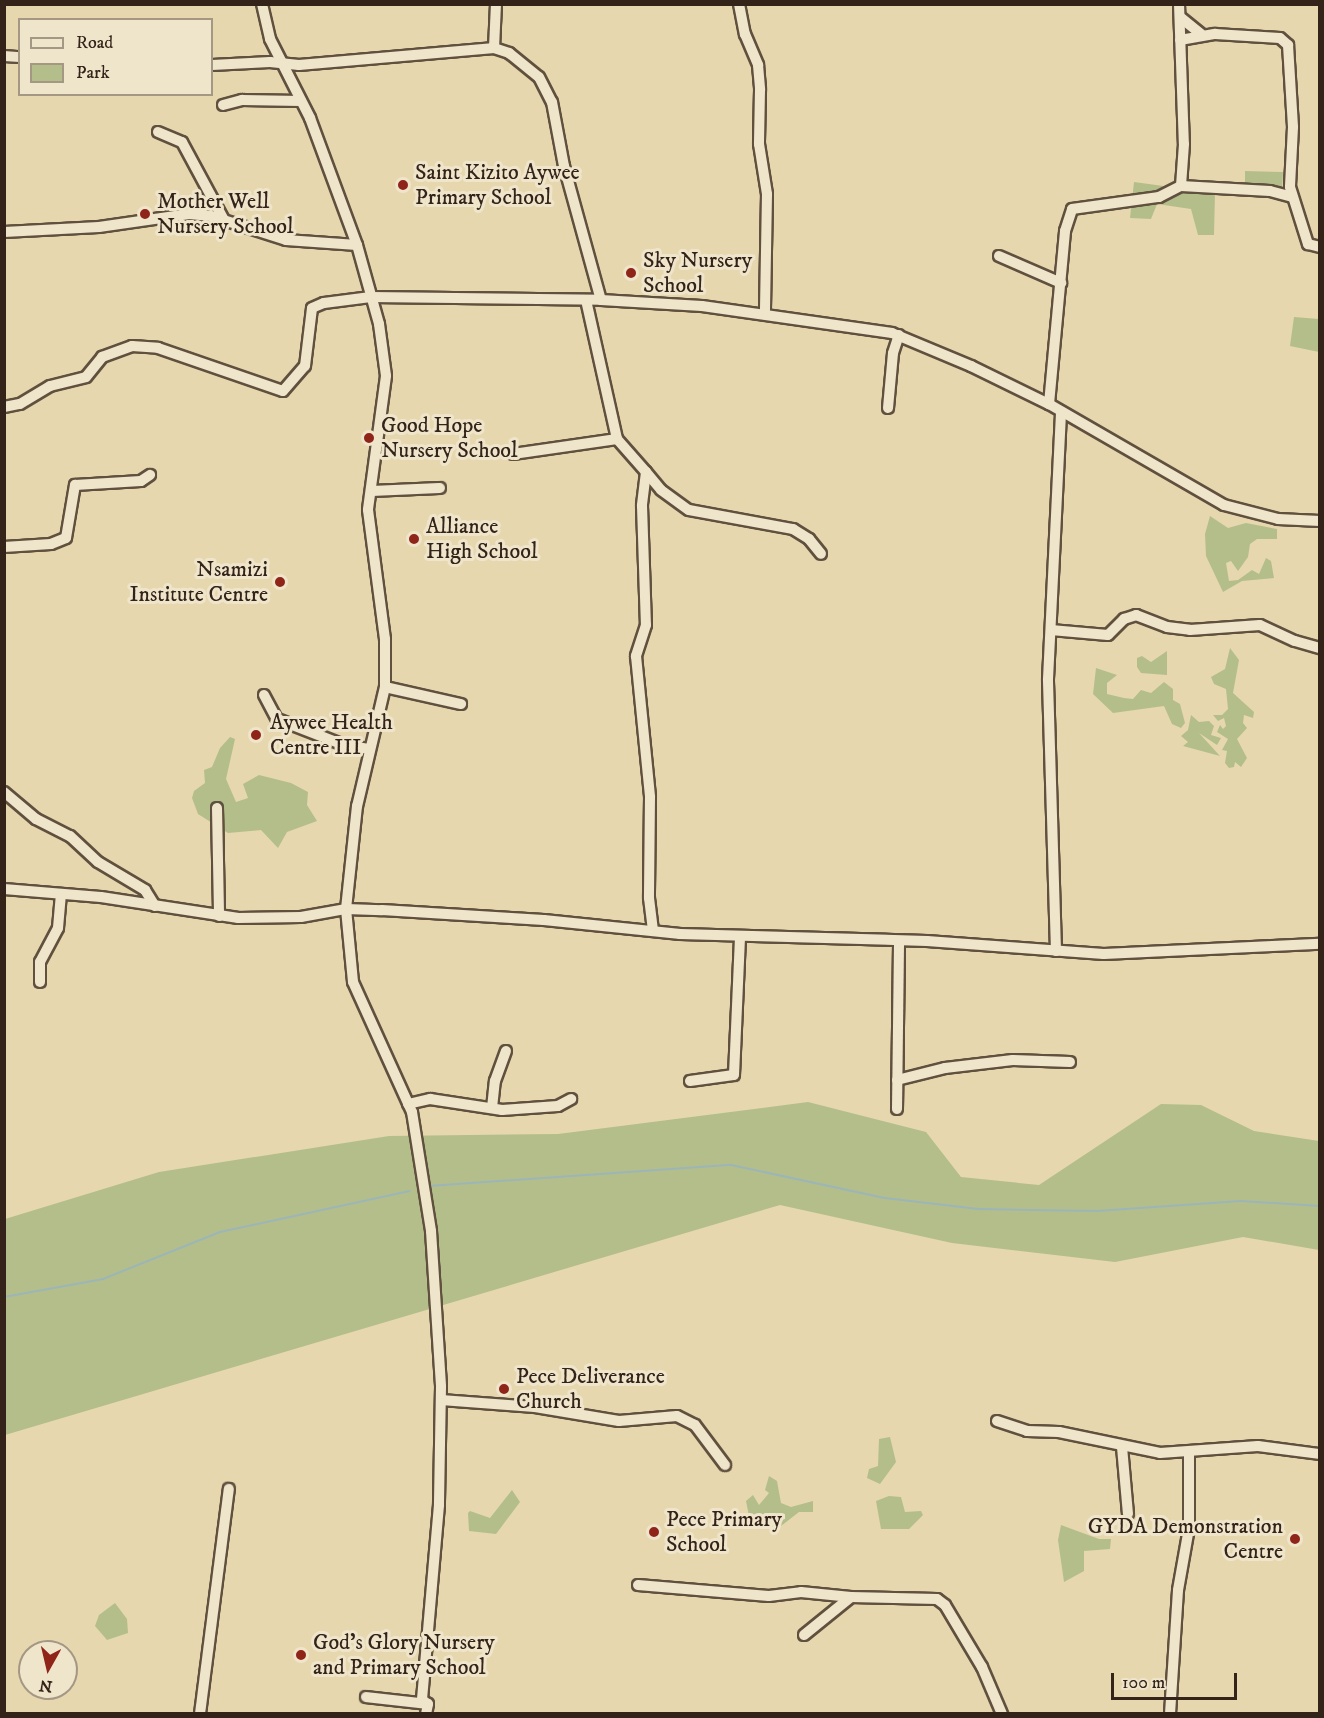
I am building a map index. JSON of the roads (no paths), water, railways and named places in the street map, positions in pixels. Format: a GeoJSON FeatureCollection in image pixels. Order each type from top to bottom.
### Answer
{"type":"FeatureCollection","features":[{"type":"Feature","properties":{"kind":"street"},"geometry":{"type":"LineString","coordinates":[[262,4],[270,39],[301,101],[357,245],[372,297],[386,376],[370,491],[369,535],[385,639],[385,687],[357,806],[346,909],[350,963],[358,1000],[408,1104],[427,1197],[440,1343],[441,1400],[439,1505],[422,1700],[427,1708]]}},
{"type":"Feature","properties":{"kind":"street"},"geometry":{"type":"LineString","coordinates":[[494,48],[496,4]]}},
{"type":"Feature","properties":{"kind":"street"},"geometry":{"type":"LineString","coordinates":[[739,4],[745,34],[758,65],[759,144],[767,194],[765,313]]}},
{"type":"Feature","properties":{"kind":"street"},"geometry":{"type":"LineString","coordinates":[[1179,4],[1184,144],[1181,186]]}},
{"type":"Feature","properties":{"kind":"street"},"geometry":{"type":"LineString","coordinates":[[1180,17],[1201,34]]}},
{"type":"Feature","properties":{"kind":"street"},"geometry":{"type":"LineString","coordinates":[[1180,40],[1201,34],[1280,38],[1288,45],[1292,197],[1308,244],[1320,247]]}},
{"type":"Feature","properties":{"kind":"street"},"geometry":{"type":"LineString","coordinates":[[213,65],[270,62],[284,65],[494,48],[508,53],[546,87],[601,300]]}},
{"type":"Feature","properties":{"kind":"street"},"geometry":{"type":"LineString","coordinates":[[223,105],[242,100],[301,101]]}},
{"type":"Feature","properties":{"kind":"street"},"geometry":{"type":"LineString","coordinates":[[158,132],[182,142],[224,220]]}},
{"type":"Feature","properties":{"kind":"street"},"geometry":{"type":"LineString","coordinates":[[1048,404],[1065,231],[1072,210],[1159,197],[1181,186],[1270,191],[1292,197]]}},
{"type":"Feature","properties":{"kind":"street"},"geometry":{"type":"LineString","coordinates":[[4,232],[80,228],[189,214],[224,220],[286,240],[357,245]]}},
{"type":"Feature","properties":{"kind":"street"},"geometry":{"type":"LineString","coordinates":[[999,256],[1061,283]]}},
{"type":"Feature","properties":{"kind":"street"},"geometry":{"type":"LineString","coordinates":[[4,407],[20,404],[50,386],[86,377],[102,357],[132,346],[158,348],[280,392],[290,385],[306,362],[314,306],[372,297],[601,300],[765,313],[899,335],[1048,404],[1224,505],[1278,519],[1320,521]]}},
{"type":"Feature","properties":{"kind":"street"},"geometry":{"type":"LineString","coordinates":[[586,300],[617,440],[661,490],[689,510],[793,529],[809,539],[820,554]]}},
{"type":"Feature","properties":{"kind":"street"},"geometry":{"type":"LineString","coordinates":[[888,408],[892,353],[899,335]]}},
{"type":"Feature","properties":{"kind":"street"},"geometry":{"type":"LineString","coordinates":[[1056,951],[1048,678],[1061,412]]}},
{"type":"Feature","properties":{"kind":"street"},"geometry":{"type":"LineString","coordinates":[[513,454],[617,440]]}},
{"type":"Feature","properties":{"kind":"street"},"geometry":{"type":"LineString","coordinates":[[646,472],[642,506],[646,626],[636,656],[651,807],[649,898],[653,931]]}},
{"type":"Feature","properties":{"kind":"street"},"geometry":{"type":"LineString","coordinates":[[4,547],[51,544],[66,538],[75,485],[141,481],[150,475]]}},
{"type":"Feature","properties":{"kind":"street"},"geometry":{"type":"LineString","coordinates":[[370,491],[440,488]]}},
{"type":"Feature","properties":{"kind":"street"},"geometry":{"type":"LineString","coordinates":[[1051,630],[1108,635],[1124,619],[1142,615],[1167,627],[1190,630],[1260,625],[1295,641],[1320,648]]}},
{"type":"Feature","properties":{"kind":"street"},"geometry":{"type":"LineString","coordinates":[[385,687],[462,704]]}},
{"type":"Feature","properties":{"kind":"street"},"geometry":{"type":"LineString","coordinates":[[264,694],[277,719],[344,745],[369,749]]}},
{"type":"Feature","properties":{"kind":"street"},"geometry":{"type":"LineString","coordinates":[[4,792],[36,819],[70,836],[98,862],[140,886],[155,906]]}},
{"type":"Feature","properties":{"kind":"street"},"geometry":{"type":"LineString","coordinates":[[217,808],[219,916]]}},
{"type":"Feature","properties":{"kind":"street"},"geometry":{"type":"LineString","coordinates":[[4,890],[61,894],[219,916],[301,917],[346,909],[478,915],[740,938],[899,941],[1104,954],[1320,944]]}},
{"type":"Feature","properties":{"kind":"street"},"geometry":{"type":"LineString","coordinates":[[40,982],[40,962],[58,928],[61,894]]}},
{"type":"Feature","properties":{"kind":"street"},"geometry":{"type":"LineString","coordinates":[[690,1081],[734,1075],[740,938]]}},
{"type":"Feature","properties":{"kind":"street"},"geometry":{"type":"LineString","coordinates":[[897,1109],[899,941]]}},
{"type":"Feature","properties":{"kind":"street"},"geometry":{"type":"LineString","coordinates":[[492,1108],[495,1081],[506,1051]]}},
{"type":"Feature","properties":{"kind":"street"},"geometry":{"type":"LineString","coordinates":[[897,1080],[945,1068],[1013,1060],[1070,1062]]}},
{"type":"Feature","properties":{"kind":"street"},"geometry":{"type":"LineString","coordinates":[[408,1104],[430,1099],[492,1108],[558,1106],[571,1100]]}},
{"type":"Feature","properties":{"kind":"street"},"geometry":{"type":"LineString","coordinates":[[441,1400],[536,1407],[619,1421],[676,1416],[695,1425],[725,1465]]}},
{"type":"Feature","properties":{"kind":"street"},"geometry":{"type":"LineString","coordinates":[[997,1421],[1027,1431],[1052,1431],[1122,1447],[1190,1453],[1218,1447],[1258,1446],[1320,1454]]}},
{"type":"Feature","properties":{"kind":"street"},"geometry":{"type":"LineString","coordinates":[[1122,1447],[1128,1514]]}},
{"type":"Feature","properties":{"kind":"street"},"geometry":{"type":"LineString","coordinates":[[1170,1713],[1178,1590],[1189,1528],[1190,1453]]}},
{"type":"Feature","properties":{"kind":"street"},"geometry":{"type":"LineString","coordinates":[[200,1713],[229,1489]]}},
{"type":"Feature","properties":{"kind":"street"},"geometry":{"type":"LineString","coordinates":[[638,1585],[769,1596],[801,1592],[941,1601],[982,1667],[1002,1713]]}},
{"type":"Feature","properties":{"kind":"street"},"geometry":{"type":"LineString","coordinates":[[804,1635],[851,1597]]}},
{"type":"Feature","properties":{"kind":"street"},"geometry":{"type":"LineString","coordinates":[[366,1697],[427,1708]]}},
{"type":"Feature","properties":{"kind":"waterway"},"geometry":{"type":"LineString","coordinates":[[428,1186],[731,1165],[885,1198],[978,1209],[1097,1211],[1241,1201],[1320,1206]]}},
{"type":"Feature","properties":{"kind":"waterway"},"geometry":{"type":"LineString","coordinates":[[4,1297],[103,1279],[220,1232],[410,1191]]}},
{"type":"Feature","properties":{"kind":"place","name":"Saint Kizito Aywee Primary School"},"geometry":{"type":"Point","coordinates":[403,185]}},
{"type":"Feature","properties":{"kind":"place","name":"Mother Well Nursery School"},"geometry":{"type":"Point","coordinates":[145,214]}},
{"type":"Feature","properties":{"kind":"place","name":"Sky Nursery School"},"geometry":{"type":"Point","coordinates":[631,273]}},
{"type":"Feature","properties":{"kind":"place","name":"Good Hope Nursery School"},"geometry":{"type":"Point","coordinates":[369,438]}},
{"type":"Feature","properties":{"kind":"place","name":"Alliance High School"},"geometry":{"type":"Point","coordinates":[414,539]}},
{"type":"Feature","properties":{"kind":"place","name":"Nsamizi Institute Centre"},"geometry":{"type":"Point","coordinates":[280,582]}},
{"type":"Feature","properties":{"kind":"place","name":"Aywee Health Centre III"},"geometry":{"type":"Point","coordinates":[256,735]}},
{"type":"Feature","properties":{"kind":"place","name":"Pece Deliverance Church"},"geometry":{"type":"Point","coordinates":[504,1389]}},
{"type":"Feature","properties":{"kind":"place","name":"Pece Primary School"},"geometry":{"type":"Point","coordinates":[654,1532]}},
{"type":"Feature","properties":{"kind":"place","name":"GYDA Demonstration Centre"},"geometry":{"type":"Point","coordinates":[1295,1539]}},
{"type":"Feature","properties":{"kind":"place","name":"God's Glory Nursery and Primary School"},"geometry":{"type":"Point","coordinates":[301,1655]}}]}
